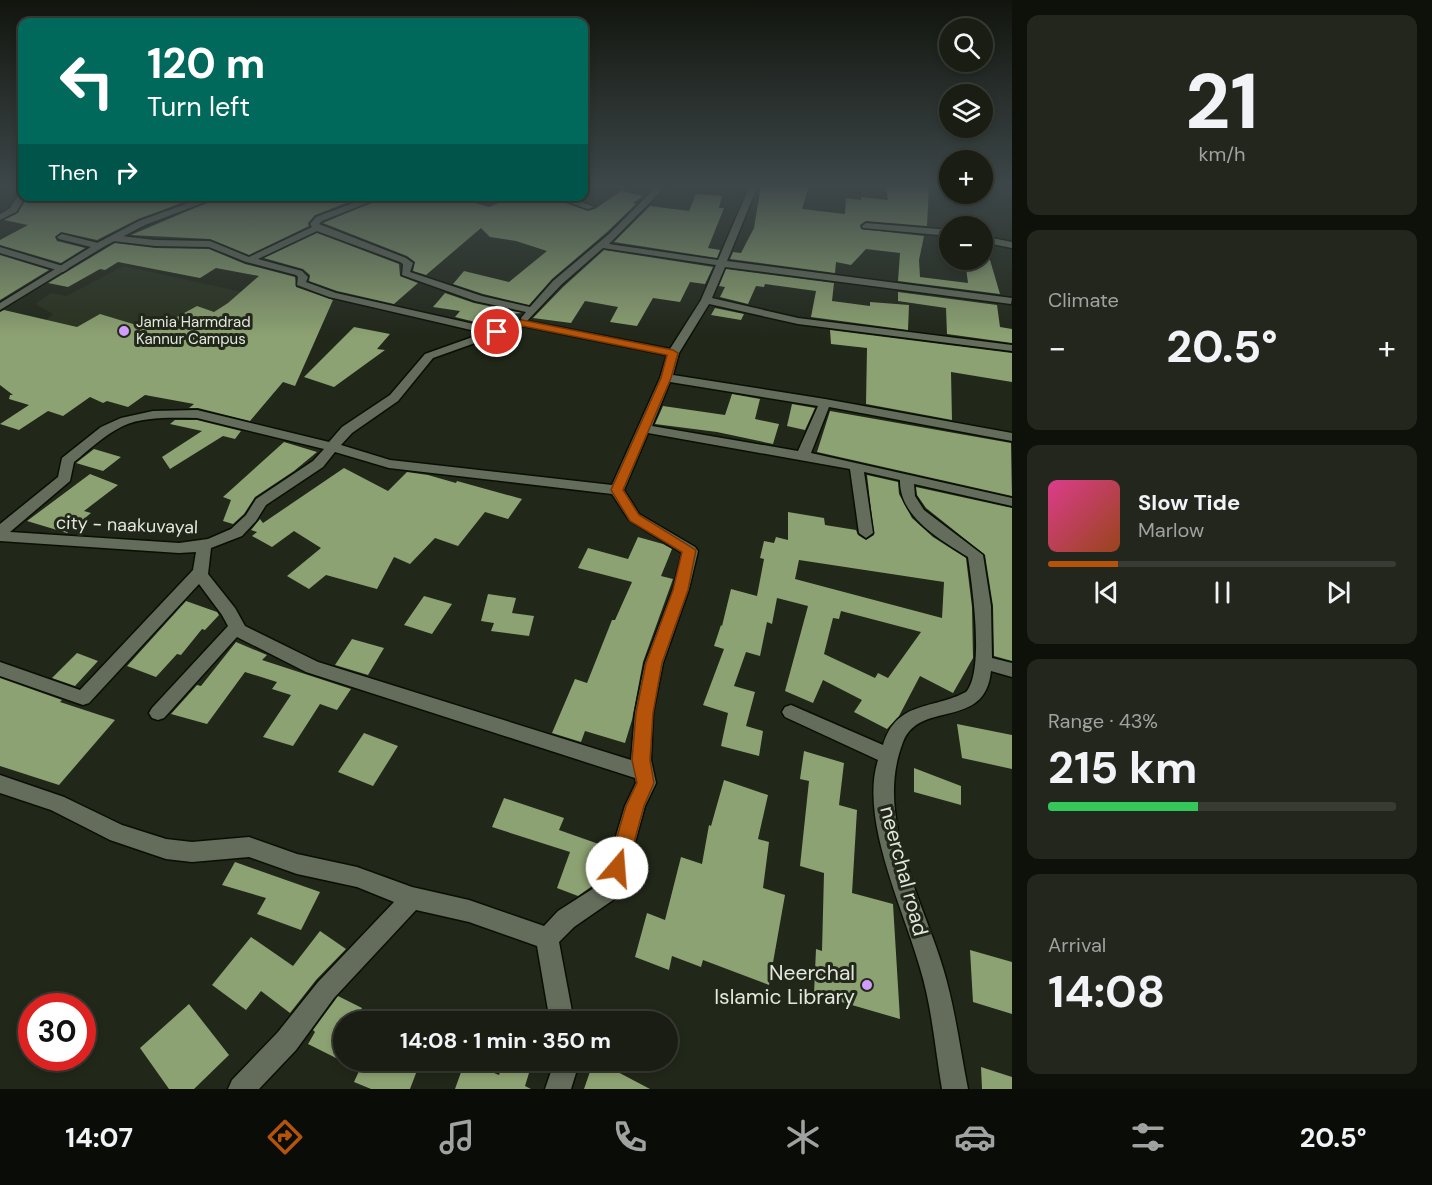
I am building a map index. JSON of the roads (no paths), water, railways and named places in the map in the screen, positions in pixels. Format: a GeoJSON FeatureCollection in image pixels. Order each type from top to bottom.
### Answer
{"type":"FeatureCollection","features":[{"type":"Feature","properties":{"kind":"street"},"geometry":{"type":"LineString","coordinates":[[0,308],[117,236]]}},
{"type":"Feature","properties":{"kind":"street"},"geometry":{"type":"LineString","coordinates":[[249,260],[300,236]]}},
{"type":"Feature","properties":{"kind":"street"},"geometry":{"type":"LineString","coordinates":[[338,236],[403,260],[408,263],[405,273],[479,299],[532,310]]}},
{"type":"Feature","properties":{"kind":"street"},"geometry":{"type":"LineString","coordinates":[[611,236],[557,283],[522,323],[673,353]]}},
{"type":"Feature","properties":{"kind":"street"},"geometry":{"type":"LineString","coordinates":[[617,490],[666,378],[673,353],[706,300],[733,236]]}},
{"type":"Feature","properties":{"kind":"street"},"geometry":{"type":"LineString","coordinates":[[62,237],[99,246]]}},
{"type":"Feature","properties":{"kind":"street"},"geometry":{"type":"LineString","coordinates":[[113,238],[155,243],[210,244],[249,260],[299,273],[303,278],[301,283],[333,295],[497,332]]}},
{"type":"Feature","properties":{"kind":"street"},"geometry":{"type":"LineString","coordinates":[[993,241],[1012,245]]}},
{"type":"Feature","properties":{"kind":"street"},"geometry":{"type":"LineString","coordinates":[[600,245],[1011,301]]}},
{"type":"Feature","properties":{"kind":"street"},"geometry":{"type":"LineString","coordinates":[[0,250],[63,269]]}},
{"type":"Feature","properties":{"kind":"street"},"geometry":{"type":"LineString","coordinates":[[706,300],[798,321],[1012,348]]}},
{"type":"Feature","properties":{"kind":"street","name":"city - naakuvayal"},"geometry":{"type":"LineString","coordinates":[[0,536],[179,548],[204,547],[232,535],[253,516],[255,508],[261,502],[318,464],[347,430],[394,398],[429,356],[522,323]]}},
{"type":"Feature","properties":{"kind":"street"},"geometry":{"type":"LineString","coordinates":[[666,378],[825,403],[1012,437]]}},
{"type":"Feature","properties":{"kind":"street"},"geometry":{"type":"LineString","coordinates":[[803,455],[825,403]]}},
{"type":"Feature","properties":{"kind":"street"},"geometry":{"type":"LineString","coordinates":[[0,532],[65,478],[67,461],[106,430],[121,422],[153,414],[197,414],[332,447],[389,464],[617,490]]}},
{"type":"Feature","properties":{"kind":"street"},"geometry":{"type":"LineString","coordinates":[[643,428],[803,455],[1012,502]]}},
{"type":"Feature","properties":{"kind":"street"},"geometry":{"type":"LineString","coordinates":[[857,467],[866,533]]}},
{"type":"Feature","properties":{"kind":"street"},"geometry":{"type":"LineString","coordinates":[[907,477],[907,493],[912,503],[951,542],[975,555],[983,606],[983,662],[1012,670]]}},
{"type":"Feature","properties":{"kind":"street"},"geometry":{"type":"LineString","coordinates":[[547,938],[566,919],[605,893],[617,868],[635,806],[645,783],[641,760],[644,713],[654,663],[681,590],[690,550],[634,518],[617,490]]}},
{"type":"Feature","properties":{"kind":"street"},"geometry":{"type":"LineString","coordinates":[[0,669],[83,698],[201,572],[204,547]]}},
{"type":"Feature","properties":{"kind":"street"},"geometry":{"type":"LineString","coordinates":[[199,574],[229,612],[238,630],[312,667],[643,772]]}},
{"type":"Feature","properties":{"kind":"street"},"geometry":{"type":"LineString","coordinates":[[159,712],[237,626]]}},
{"type":"Feature","properties":{"kind":"street","name":"neerchal road"},"geometry":{"type":"LineString","coordinates":[[956,1089],[933,970],[905,889],[883,809],[887,755],[901,726],[911,717],[956,704],[973,696],[981,683],[983,662]]}},
{"type":"Feature","properties":{"kind":"street"},"geometry":{"type":"LineString","coordinates":[[791,712],[887,755]]}},
{"type":"Feature","properties":{"kind":"street"},"geometry":{"type":"LineString","coordinates":[[0,784],[57,803],[117,833],[166,849],[192,852],[249,847],[322,871],[357,877],[412,898],[470,911],[547,938]]}},
{"type":"Feature","properties":{"kind":"street"},"geometry":{"type":"LineString","coordinates":[[241,1089],[287,1041],[326,990],[412,898]]}},
{"type":"Feature","properties":{"kind":"street"},"geometry":{"type":"LineString","coordinates":[[547,938],[560,1011]]}},
{"type":"Feature","properties":{"kind":"street"},"geometry":{"type":"LineString","coordinates":[[558,1089],[564,1071]]}},
{"type":"Feature","properties":{"kind":"place","name":"Jamia Harmdrad Kannur Campus"},"geometry":{"type":"Point","coordinates":[124,331]}},
{"type":"Feature","properties":{"kind":"place","name":"Neerchal Islamic Library"},"geometry":{"type":"Point","coordinates":[867,985]}}]}
